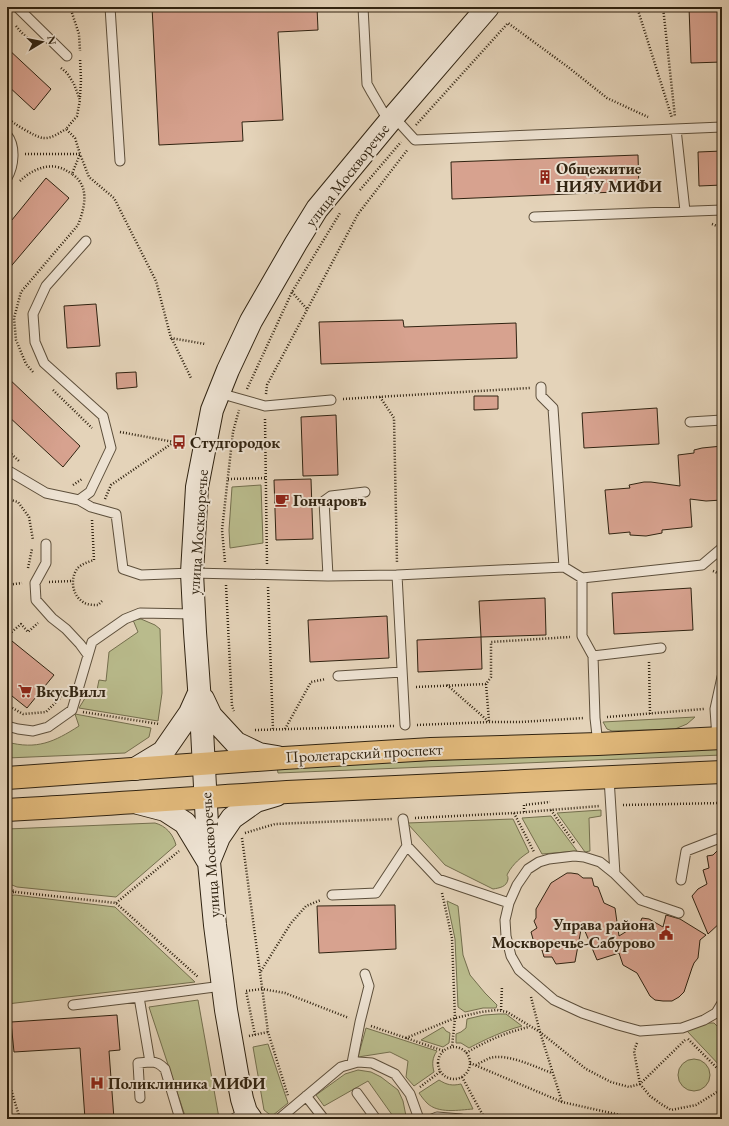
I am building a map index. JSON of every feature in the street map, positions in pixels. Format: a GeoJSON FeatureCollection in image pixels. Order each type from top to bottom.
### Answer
{"type":"FeatureCollection","features":[{"type":"Feature","properties":{"kind":"main road","name":"улица Москворечье"},"geometry":{"type":"LineString","coordinates":[[243,1117],[242,1099],[222,986],[209,862],[192,572],[197,487],[212,410],[246,330],[299,238],[324,200],[488,7]]}},
{"type":"Feature","properties":{"kind":"main road"},"geometry":{"type":"LineString","coordinates":[[200,692],[211,716],[236,743],[258,754],[284,758]]}},
{"type":"Feature","properties":{"kind":"main road"},"geometry":{"type":"LineString","coordinates":[[135,769],[163,752],[190,713],[200,692]]}},
{"type":"Feature","properties":{"kind":"main road","name":"Пролетарский проспект"},"geometry":{"type":"LineString","coordinates":[[7,778],[431,749],[598,744],[720,738]]}},
{"type":"Feature","properties":{"kind":"main road"},"geometry":{"type":"LineString","coordinates":[[7,810],[137,803],[286,792],[722,772]]}},
{"type":"Feature","properties":{"kind":"main road"},"geometry":{"type":"LineString","coordinates":[[209,862],[219,837],[232,818],[256,801],[286,792]]}},
{"type":"Feature","properties":{"kind":"main road"},"geometry":{"type":"LineString","coordinates":[[137,803],[165,810],[185,823],[209,862]]}},
{"type":"Feature","properties":{"kind":"lane"},"geometry":{"type":"LineString","coordinates":[[17,7],[67,56]]}},
{"type":"Feature","properties":{"kind":"lane"},"geometry":{"type":"LineString","coordinates":[[110,7],[120,161]]}},
{"type":"Feature","properties":{"kind":"lane"},"geometry":{"type":"LineString","coordinates":[[363,7],[367,84],[392,119],[412,136],[722,127]]}},
{"type":"Feature","properties":{"kind":"lane"},"geometry":{"type":"LineString","coordinates":[[676,129],[685,211]]}},
{"type":"Feature","properties":{"kind":"lane"},"geometry":{"type":"LineString","coordinates":[[7,135],[10,138],[13,153],[11,171],[7,178]]}},
{"type":"Feature","properties":{"kind":"lane"},"geometry":{"type":"LineString","coordinates":[[534,217],[722,210]]}},
{"type":"Feature","properties":{"kind":"lane"},"geometry":{"type":"LineString","coordinates":[[79,500],[90,492],[111,448],[103,416],[44,363],[35,342],[33,314],[46,286],[86,241]]}},
{"type":"Feature","properties":{"kind":"lane"},"geometry":{"type":"LineString","coordinates":[[541,388],[541,396],[553,408],[564,567]]}},
{"type":"Feature","properties":{"kind":"lane"},"geometry":{"type":"LineString","coordinates":[[219,393],[265,406],[331,400]]}},
{"type":"Feature","properties":{"kind":"lane"},"geometry":{"type":"LineString","coordinates":[[690,422],[722,420]]}},
{"type":"Feature","properties":{"kind":"lane"},"geometry":{"type":"LineString","coordinates":[[7,470],[46,493],[79,500],[91,507],[116,514],[123,569],[141,575],[192,572],[328,576],[397,575],[564,567],[582,578],[702,566],[722,548]]}},
{"type":"Feature","properties":{"kind":"lane"},"geometry":{"type":"LineString","coordinates":[[328,576],[324,501],[331,496],[365,492]]}},
{"type":"Feature","properties":{"kind":"lane"},"geometry":{"type":"LineString","coordinates":[[46,544],[46,563],[34,583],[36,600],[52,618],[66,629],[88,655]]}},
{"type":"Feature","properties":{"kind":"lane"},"geometry":{"type":"LineString","coordinates":[[397,575],[405,725]]}},
{"type":"Feature","properties":{"kind":"lane"},"geometry":{"type":"LineString","coordinates":[[582,578],[582,636],[593,656],[595,718],[598,744]]}},
{"type":"Feature","properties":{"kind":"lane"},"geometry":{"type":"LineString","coordinates":[[7,726],[33,731],[48,727],[72,710],[92,642],[125,619],[140,613],[194,614]]}},
{"type":"Feature","properties":{"kind":"lane"},"geometry":{"type":"LineString","coordinates":[[593,656],[661,648]]}},
{"type":"Feature","properties":{"kind":"lane"},"geometry":{"type":"LineString","coordinates":[[338,676],[402,672]]}},
{"type":"Feature","properties":{"kind":"lane"},"geometry":{"type":"LineString","coordinates":[[720,738],[715,709],[722,677]]}},
{"type":"Feature","properties":{"kind":"lane"},"geometry":{"type":"LineString","coordinates":[[609,778],[615,874]]}},
{"type":"Feature","properties":{"kind":"lane"},"geometry":{"type":"LineString","coordinates":[[403,819],[407,846],[438,879],[509,903]]}},
{"type":"Feature","properties":{"kind":"lane"},"geometry":{"type":"LineString","coordinates":[[681,880],[686,851],[722,838]]}},
{"type":"Feature","properties":{"kind":"lane"},"geometry":{"type":"LineString","coordinates":[[332,895],[376,893],[407,846]]}},
{"type":"Feature","properties":{"kind":"lane"},"geometry":{"type":"LineString","coordinates":[[679,913],[641,900],[615,874],[600,862],[584,857],[562,857],[539,862],[528,868],[517,885],[509,903],[505,920],[506,936],[511,956],[519,970],[554,1000],[582,1013],[618,1025],[640,1031],[682,1028],[704,1020],[716,1013],[722,1003]]}},
{"type":"Feature","properties":{"kind":"lane"},"geometry":{"type":"LineString","coordinates":[[352,1064],[369,986],[365,974]]}},
{"type":"Feature","properties":{"kind":"lane"},"geometry":{"type":"LineString","coordinates":[[73,1005],[222,986]]}},
{"type":"Feature","properties":{"kind":"lane"},"geometry":{"type":"LineString","coordinates":[[139,997],[150,1062]]}},
{"type":"Feature","properties":{"kind":"lane"},"geometry":{"type":"LineString","coordinates":[[140,1098],[138,1063],[155,1062],[160,1064],[165,1069],[180,1119]]}},
{"type":"Feature","properties":{"kind":"lane"},"geometry":{"type":"LineString","coordinates":[[279,1119],[341,1068],[358,1062],[372,1063],[395,1074],[410,1094],[419,1119]]}},
{"type":"Feature","properties":{"kind":"lane"},"geometry":{"type":"LineString","coordinates":[[357,1093],[376,1119]]}},
{"type":"Feature","properties":{"kind":"lane"},"geometry":{"type":"LineString","coordinates":[[306,1096],[324,1119]]}},
{"type":"Feature","properties":{"kind":"lane"},"geometry":{"type":"LineString","coordinates":[[432,1119],[437,1117],[461,1119]]}},
{"type":"Feature","properties":{"kind":"path"},"geometry":{"type":"LineString","coordinates":[[64,7],[71,10]]}},
{"type":"Feature","properties":{"kind":"path"},"geometry":{"type":"LineString","coordinates":[[637,7],[676,129]]}},
{"type":"Feature","properties":{"kind":"path"},"geometry":{"type":"LineString","coordinates":[[664,7],[676,129]]}},
{"type":"Feature","properties":{"kind":"path"},"geometry":{"type":"LineString","coordinates":[[12,20],[21,32],[33,42]]}},
{"type":"Feature","properties":{"kind":"path"},"geometry":{"type":"LineString","coordinates":[[273,730],[266,478],[265,406],[267,385],[358,214],[412,136],[508,24],[568,67],[607,98],[648,117]]}},
{"type":"Feature","properties":{"kind":"path"},"geometry":{"type":"LineString","coordinates":[[7,118],[27,131],[43,138],[56,136],[66,129],[77,116],[80,100],[74,84],[67,73],[61,68]]}},
{"type":"Feature","properties":{"kind":"path"},"geometry":{"type":"LineString","coordinates":[[66,129],[75,138],[89,178],[114,198],[156,281],[171,338],[191,378]]}},
{"type":"Feature","properties":{"kind":"path"},"geometry":{"type":"LineString","coordinates":[[13,153],[80,154]]}},
{"type":"Feature","properties":{"kind":"path"},"geometry":{"type":"LineString","coordinates":[[72,174],[80,154]]}},
{"type":"Feature","properties":{"kind":"path"},"geometry":{"type":"LineString","coordinates":[[16,185],[35,171],[46,166],[56,166],[78,178],[82,184],[84,195],[83,212],[78,225],[21,292],[14,318],[16,340],[26,364],[35,373]]}},
{"type":"Feature","properties":{"kind":"path"},"geometry":{"type":"LineString","coordinates":[[7,194],[12,188]]}},
{"type":"Feature","properties":{"kind":"path"},"geometry":{"type":"LineString","coordinates":[[292,292],[307,309]]}},
{"type":"Feature","properties":{"kind":"path"},"geometry":{"type":"LineString","coordinates":[[171,338],[205,344]]}},
{"type":"Feature","properties":{"kind":"path"},"geometry":{"type":"LineString","coordinates":[[51,388],[92,427],[95,433],[106,430],[174,442]]}},
{"type":"Feature","properties":{"kind":"path"},"geometry":{"type":"LineString","coordinates":[[331,400],[541,388]]}},
{"type":"Feature","properties":{"kind":"path"},"geometry":{"type":"LineString","coordinates":[[380,397],[394,418],[397,575]]}},
{"type":"Feature","properties":{"kind":"path"},"geometry":{"type":"LineString","coordinates":[[73,485],[83,478]]}},
{"type":"Feature","properties":{"kind":"path"},"geometry":{"type":"LineString","coordinates":[[228,479],[266,478]]}},
{"type":"Feature","properties":{"kind":"path"},"geometry":{"type":"LineString","coordinates":[[7,498],[18,502],[29,517],[34,542],[27,572]]}},
{"type":"Feature","properties":{"kind":"path"},"geometry":{"type":"LineString","coordinates":[[34,583],[72,581]]}},
{"type":"Feature","properties":{"kind":"path"},"geometry":{"type":"LineString","coordinates":[[34,618],[44,627]]}},
{"type":"Feature","properties":{"kind":"path"},"geometry":{"type":"LineString","coordinates":[[7,636],[21,624],[28,632],[38,623]]}},
{"type":"Feature","properties":{"kind":"path"},"geometry":{"type":"LineString","coordinates":[[489,722],[486,684],[492,677],[491,642],[582,636]]}},
{"type":"Feature","properties":{"kind":"path"},"geometry":{"type":"LineString","coordinates":[[649,649],[650,714]]}},
{"type":"Feature","properties":{"kind":"path"},"geometry":{"type":"LineString","coordinates":[[284,730],[311,682],[338,676]]}},
{"type":"Feature","properties":{"kind":"path"},"geometry":{"type":"LineString","coordinates":[[403,688],[486,684]]}},
{"type":"Feature","properties":{"kind":"path"},"geometry":{"type":"LineString","coordinates":[[447,685],[489,722]]}},
{"type":"Feature","properties":{"kind":"path"},"geometry":{"type":"LineString","coordinates":[[7,705],[23,714],[46,712],[64,695]]}},
{"type":"Feature","properties":{"kind":"path"},"geometry":{"type":"LineString","coordinates":[[253,730],[520,722],[715,709]]}},
{"type":"Feature","properties":{"kind":"path"},"geometry":{"type":"LineString","coordinates":[[72,710],[160,724]]}},
{"type":"Feature","properties":{"kind":"path"},"geometry":{"type":"LineString","coordinates":[[524,812],[524,805],[550,802]]}},
{"type":"Feature","properties":{"kind":"path"},"geometry":{"type":"LineString","coordinates":[[286,1089],[268,1032],[242,834],[275,824],[403,819],[611,805],[722,803]]}},
{"type":"Feature","properties":{"kind":"path"},"geometry":{"type":"LineString","coordinates":[[551,810],[584,857]]}},
{"type":"Feature","properties":{"kind":"path"},"geometry":{"type":"LineString","coordinates":[[514,812],[539,862]]}},
{"type":"Feature","properties":{"kind":"path"},"geometry":{"type":"LineString","coordinates":[[116,902],[183,847]]}},
{"type":"Feature","properties":{"kind":"path"},"geometry":{"type":"LineString","coordinates":[[438,879],[452,938],[455,1018],[452,1048]]}},
{"type":"Feature","properties":{"kind":"path"},"geometry":{"type":"LineString","coordinates":[[7,888],[16,892]]}},
{"type":"Feature","properties":{"kind":"path"},"geometry":{"type":"LineString","coordinates":[[7,893],[16,892],[116,902],[202,980],[201,973]]}},
{"type":"Feature","properties":{"kind":"path"},"geometry":{"type":"LineString","coordinates":[[260,972],[291,923],[306,906],[332,895]]}},
{"type":"Feature","properties":{"kind":"path"},"geometry":{"type":"LineString","coordinates":[[534,983],[531,998],[552,1073],[562,1102]]}},
{"type":"Feature","properties":{"kind":"path"},"geometry":{"type":"LineString","coordinates":[[501,1010],[502,986]]}},
{"type":"Feature","properties":{"kind":"path"},"geometry":{"type":"LineString","coordinates":[[254,1035],[246,991],[262,989],[285,993],[360,1022],[444,1051]]}},
{"type":"Feature","properties":{"kind":"path"},"geometry":{"type":"LineString","coordinates":[[406,1038],[455,1018],[481,1012],[501,1010],[507,1012],[540,1032],[586,1069],[611,1082],[629,1087],[640,1084],[688,1038]]}},
{"type":"Feature","properties":{"kind":"path"},"geometry":{"type":"LineString","coordinates":[[466,1053],[512,1031],[530,1027]]}},
{"type":"Feature","properties":{"kind":"path"},"geometry":{"type":"LineString","coordinates":[[682,1028],[688,1038],[722,1073]]}},
{"type":"Feature","properties":{"kind":"path"},"geometry":{"type":"LineString","coordinates":[[640,1031],[634,1051],[640,1084],[650,1096],[661,1104],[671,1110],[696,1105],[722,1089]]}},
{"type":"Feature","properties":{"kind":"path"},"geometry":{"type":"LineString","coordinates":[[470,1063],[467,1071],[462,1077],[452,1079],[441,1072],[439,1067],[439,1058],[444,1051],[452,1048],[460,1048],[466,1053],[470,1063],[475,1066],[562,1102],[638,1119]]}},
{"type":"Feature","properties":{"kind":"path"},"geometry":{"type":"LineString","coordinates":[[475,1066],[490,1058],[502,1057],[517,1060],[552,1073]]}},
{"type":"Feature","properties":{"kind":"path"},"geometry":{"type":"LineString","coordinates":[[410,1094],[441,1072]]}},
{"type":"Feature","properties":{"kind":"path"},"geometry":{"type":"LineString","coordinates":[[7,1076],[20,1119]]}},
{"type":"Feature","properties":{"kind":"path"},"geometry":{"type":"LineString","coordinates":[[462,1077],[485,1119]]}},
{"type":"Feature","properties":{"kind":"green space"},"geometry":{"type":"Polygon","coordinates":[[[261,485],[263,543],[230,548],[229,530],[232,487],[261,485]]]}},
{"type":"Feature","properties":{"kind":"green space"},"geometry":{"type":"Polygon","coordinates":[[[141,619],[155,625],[160,629],[162,693],[158,721],[79,708],[90,690],[97,690],[99,680],[106,681],[109,652],[138,632],[133,620],[141,619]]]}},
{"type":"Feature","properties":{"kind":"green space"},"geometry":{"type":"Polygon","coordinates":[[[75,714],[151,728],[149,737],[125,753],[7,758],[7,742],[36,745],[53,740],[79,726],[75,714]]]}},
{"type":"Feature","properties":{"kind":"green space"},"geometry":{"type":"Polygon","coordinates":[[[695,717],[687,724],[675,729],[612,731],[607,729],[603,722],[695,717]]]}},
{"type":"Feature","properties":{"kind":"green space"},"geometry":{"type":"Polygon","coordinates":[[[722,748],[722,755],[278,773],[277,767],[722,748]]]}},
{"type":"Feature","properties":{"kind":"green space"},"geometry":{"type":"Polygon","coordinates":[[[601,810],[601,816],[589,818],[590,851],[585,852],[557,813],[601,810]]]}},
{"type":"Feature","properties":{"kind":"green space"},"geometry":{"type":"Polygon","coordinates":[[[551,816],[577,851],[542,854],[522,818],[551,816]]]}},
{"type":"Feature","properties":{"kind":"green space"},"geometry":{"type":"Polygon","coordinates":[[[513,819],[529,852],[517,861],[510,870],[507,875],[508,879],[506,884],[502,887],[493,889],[445,865],[407,823],[513,819]]]}},
{"type":"Feature","properties":{"kind":"green space"},"geometry":{"type":"Polygon","coordinates":[[[155,823],[168,831],[173,837],[176,845],[116,897],[17,887],[7,883],[7,829],[155,823]]]}},
{"type":"Feature","properties":{"kind":"green space"},"geometry":{"type":"Polygon","coordinates":[[[15,895],[115,907],[195,982],[7,1004],[7,896],[15,895]]]}},
{"type":"Feature","properties":{"kind":"green space"},"geometry":{"type":"Polygon","coordinates":[[[447,901],[458,906],[463,955],[470,975],[497,1005],[496,1008],[483,1008],[465,1012],[458,1007],[455,939],[447,901]]]}},
{"type":"Feature","properties":{"kind":"green space"},"geometry":{"type":"Polygon","coordinates":[[[198,1000],[218,1119],[186,1119],[149,1007],[198,1000]]]}},
{"type":"Feature","properties":{"kind":"green space"},"geometry":{"type":"Polygon","coordinates":[[[506,1014],[522,1026],[508,1030],[469,1048],[461,1043],[456,1043],[456,1034],[466,1028],[467,1019],[484,1015],[506,1014]]]}},
{"type":"Feature","properties":{"kind":"green space"},"geometry":{"type":"Polygon","coordinates":[[[704,1023],[714,1023],[722,1031],[722,1068],[687,1031],[704,1023]]]}},
{"type":"Feature","properties":{"kind":"green space"},"geometry":{"type":"Polygon","coordinates":[[[443,1027],[450,1033],[449,1043],[443,1047],[421,1040],[443,1027]]]}},
{"type":"Feature","properties":{"kind":"green space"},"geometry":{"type":"Polygon","coordinates":[[[366,1028],[437,1051],[433,1061],[434,1072],[414,1086],[406,1077],[408,1061],[390,1052],[358,1057],[366,1028]]]}},
{"type":"Feature","properties":{"kind":"green space"},"geometry":{"type":"Polygon","coordinates":[[[268,1044],[288,1103],[272,1116],[264,1110],[253,1047],[268,1044]]]}},
{"type":"Feature","properties":{"kind":"green space"},"geometry":{"type":"Polygon","coordinates":[[[691,1059],[697,1059],[707,1066],[710,1075],[709,1081],[703,1088],[697,1091],[691,1091],[681,1084],[678,1078],[678,1072],[685,1062],[691,1059]]]}},
{"type":"Feature","properties":{"kind":"green space"},"geometry":{"type":"Polygon","coordinates":[[[358,1070],[371,1072],[381,1077],[398,1090],[403,1101],[406,1116],[405,1119],[395,1119],[368,1081],[324,1106],[316,1095],[345,1074],[358,1070]]]}},
{"type":"Feature","properties":{"kind":"green space"},"geometry":{"type":"Polygon","coordinates":[[[439,1080],[450,1085],[461,1084],[473,1109],[443,1110],[437,1109],[427,1103],[419,1093],[439,1080]]]}},
{"type":"Feature","properties":{"kind":"building"},"geometry":{"type":"Polygon","coordinates":[[[152,7],[317,7],[318,30],[278,32],[283,120],[242,122],[243,141],[159,145],[152,7]]]}},
{"type":"Feature","properties":{"kind":"building"},"geometry":{"type":"Polygon","coordinates":[[[689,7],[721,7],[722,62],[691,63],[689,7]]]}},
{"type":"Feature","properties":{"kind":"building"},"geometry":{"type":"Polygon","coordinates":[[[7,48],[51,89],[34,110],[7,85],[7,48]]]}},
{"type":"Feature","properties":{"kind":"building","name":"Общежитие НИЯУ МИФИ"},"geometry":{"type":"Polygon","coordinates":[[[722,151],[722,185],[699,186],[698,152],[722,151]]]}},
{"type":"Feature","properties":{"kind":"building","name":"Общежитие НИЯУ МИФИ"},"geometry":{"type":"Polygon","coordinates":[[[638,155],[639,191],[452,199],[451,162],[638,155]]]}},
{"type":"Feature","properties":{"kind":"building"},"geometry":{"type":"Polygon","coordinates":[[[46,178],[69,198],[7,271],[7,226],[46,178]]]}},
{"type":"Feature","properties":{"kind":"building"},"geometry":{"type":"Polygon","coordinates":[[[96,304],[100,346],[67,348],[64,306],[96,304]]]}},
{"type":"Feature","properties":{"kind":"building"},"geometry":{"type":"Polygon","coordinates":[[[403,320],[404,327],[516,323],[517,358],[321,364],[319,322],[403,320]]]}},
{"type":"Feature","properties":{"kind":"building"},"geometry":{"type":"Polygon","coordinates":[[[136,372],[137,387],[117,389],[116,373],[136,372]]]}},
{"type":"Feature","properties":{"kind":"building"},"geometry":{"type":"Polygon","coordinates":[[[7,377],[80,446],[63,467],[7,415],[7,377]]]}},
{"type":"Feature","properties":{"kind":"building"},"geometry":{"type":"Polygon","coordinates":[[[474,396],[498,396],[498,409],[474,410],[474,396]]]}},
{"type":"Feature","properties":{"kind":"building"},"geometry":{"type":"Polygon","coordinates":[[[657,408],[659,444],[584,448],[582,413],[657,408]]]}},
{"type":"Feature","properties":{"kind":"building"},"geometry":{"type":"Polygon","coordinates":[[[336,415],[338,475],[303,476],[301,417],[336,415]]]}},
{"type":"Feature","properties":{"kind":"building"},"geometry":{"type":"Polygon","coordinates":[[[722,446],[722,500],[706,501],[690,499],[692,527],[662,530],[662,533],[646,536],[630,535],[630,532],[609,534],[605,490],[630,488],[629,485],[644,482],[680,486],[678,455],[694,453],[694,450],[702,448],[722,446]]]}},
{"type":"Feature","properties":{"kind":"building"},"geometry":{"type":"Polygon","coordinates":[[[311,479],[313,539],[276,540],[274,480],[311,479]]]}},
{"type":"Feature","properties":{"kind":"building"},"geometry":{"type":"Polygon","coordinates":[[[691,588],[693,630],[614,634],[612,593],[691,588]]]}},
{"type":"Feature","properties":{"kind":"building"},"geometry":{"type":"Polygon","coordinates":[[[545,598],[546,635],[481,637],[479,601],[545,598]]]}},
{"type":"Feature","properties":{"kind":"building"},"geometry":{"type":"Polygon","coordinates":[[[387,616],[389,658],[310,662],[308,620],[387,616]]]}},
{"type":"Feature","properties":{"kind":"building"},"geometry":{"type":"Polygon","coordinates":[[[7,637],[54,675],[27,708],[7,692],[7,637]]]}},
{"type":"Feature","properties":{"kind":"building"},"geometry":{"type":"Polygon","coordinates":[[[481,637],[482,669],[418,672],[417,640],[481,637]]]}},
{"type":"Feature","properties":{"kind":"building"},"geometry":{"type":"Polygon","coordinates":[[[722,846],[722,921],[708,934],[692,896],[698,889],[707,884],[703,870],[709,868],[707,856],[713,855],[722,846]]]}},
{"type":"Feature","properties":{"kind":"building"},"geometry":{"type":"Polygon","coordinates":[[[567,873],[578,874],[583,878],[592,878],[594,886],[598,887],[604,903],[615,908],[619,936],[640,923],[642,918],[649,919],[663,927],[666,915],[680,919],[706,935],[700,940],[698,958],[694,963],[684,992],[679,997],[672,1001],[655,1000],[650,996],[637,973],[623,965],[619,953],[597,960],[582,924],[575,962],[556,964],[552,957],[544,957],[542,950],[535,946],[531,932],[537,928],[534,921],[536,918],[536,909],[551,883],[567,873]]]}},
{"type":"Feature","properties":{"kind":"building"},"geometry":{"type":"Polygon","coordinates":[[[395,905],[396,949],[319,953],[317,906],[395,905]]]}},
{"type":"Feature","properties":{"kind":"building","name":"Поликлиника МИФИ"},"geometry":{"type":"Polygon","coordinates":[[[117,1015],[120,1050],[109,1051],[114,1119],[85,1119],[80,1048],[14,1052],[11,1022],[117,1015]]]}},
{"type":"Feature","properties":{"kind":"place","name":"Общежитие НИЯУ МИФИ"},"geometry":{"type":"Point","coordinates":[545,177]}},
{"type":"Feature","properties":{"kind":"place","name":"Студгородок"},"geometry":{"type":"Point","coordinates":[179,442]}},
{"type":"Feature","properties":{"kind":"place","name":"Гончаровъ"},"geometry":{"type":"Point","coordinates":[282,500]}},
{"type":"Feature","properties":{"kind":"place","name":"ВкусВилл"},"geometry":{"type":"Point","coordinates":[25,691]}},
{"type":"Feature","properties":{"kind":"place","name":"Управа района Москворечье-Сабурово"},"geometry":{"type":"Point","coordinates":[666,933]}},
{"type":"Feature","properties":{"kind":"place","name":"Поликлиника МИФИ"},"geometry":{"type":"Point","coordinates":[97,1083]}}]}
